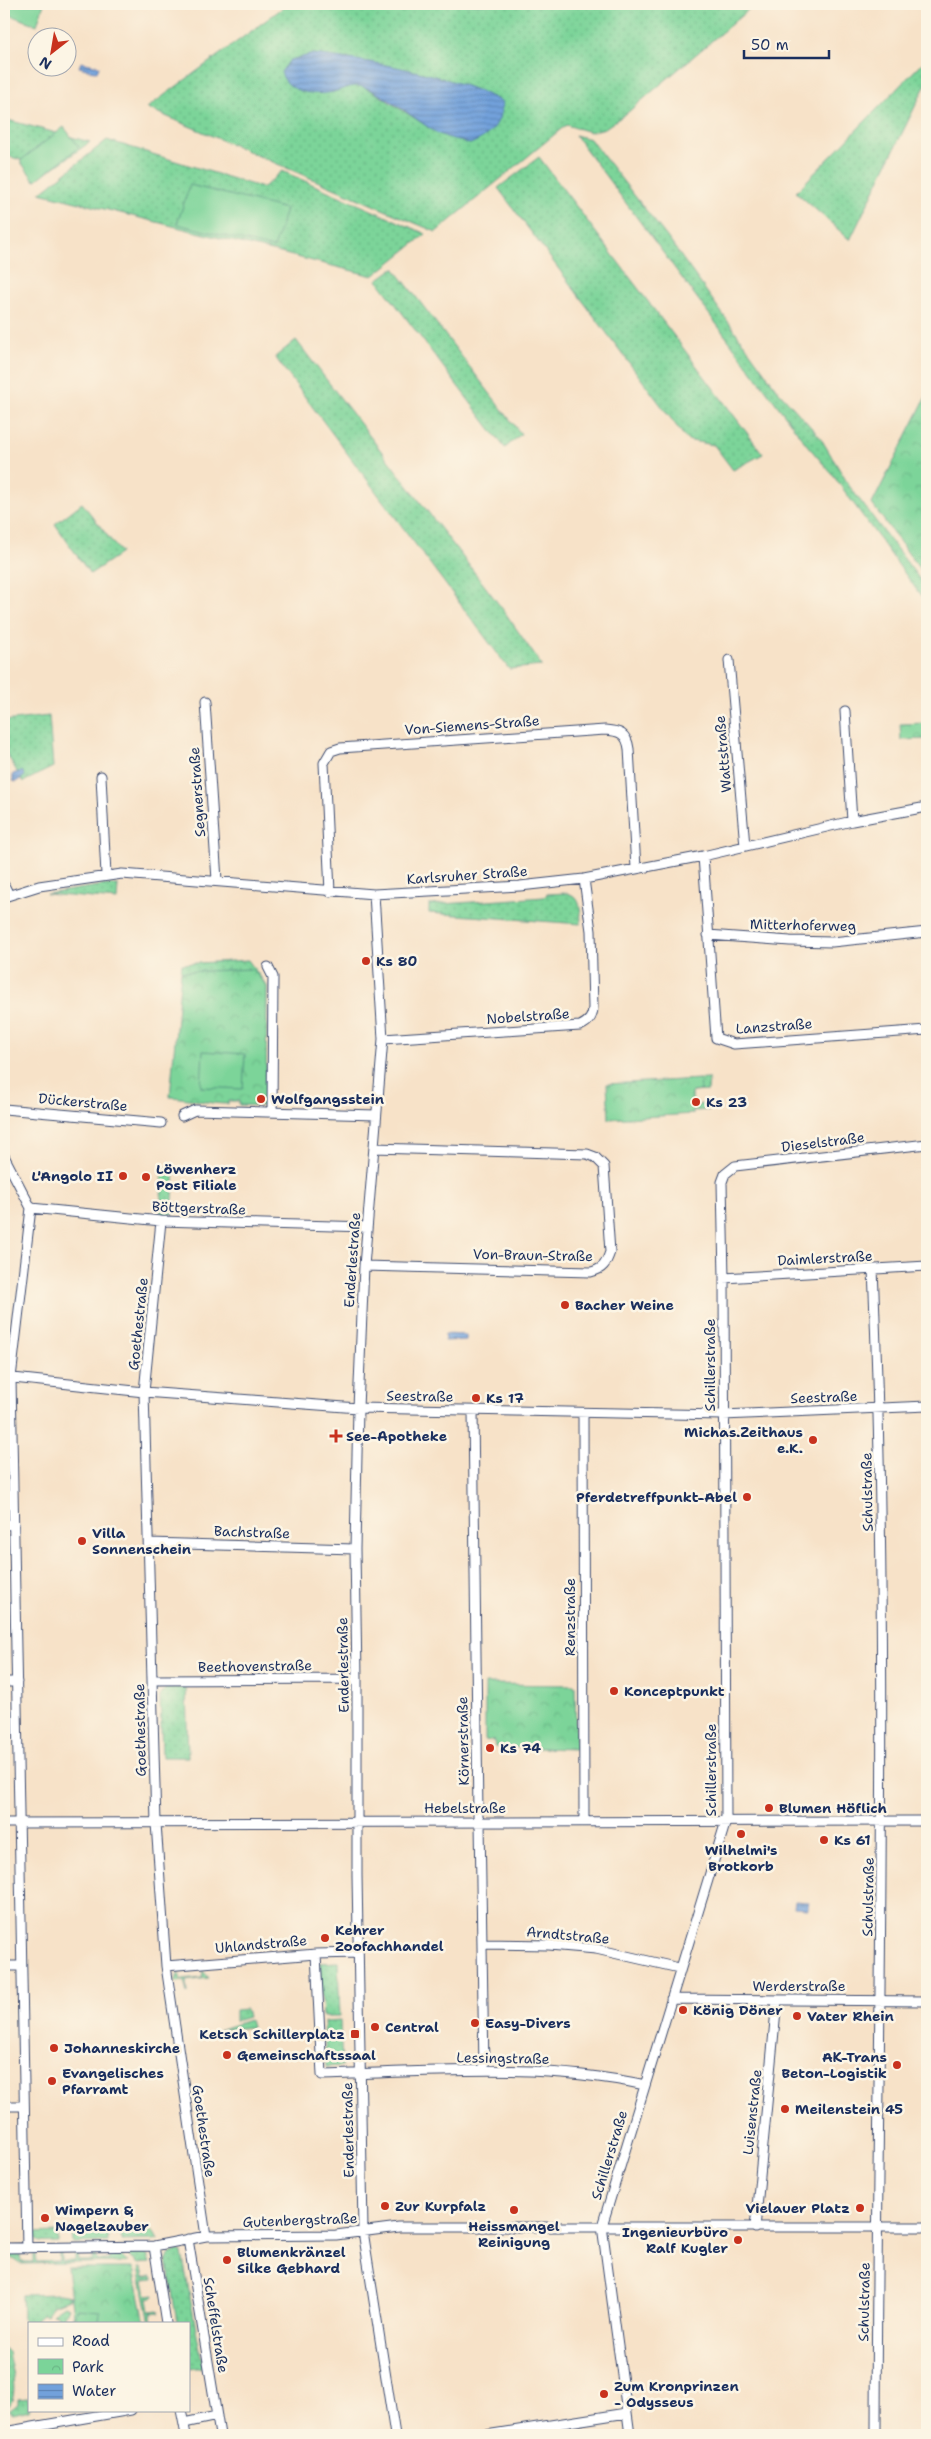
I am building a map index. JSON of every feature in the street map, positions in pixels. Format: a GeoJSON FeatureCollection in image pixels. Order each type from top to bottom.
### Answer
{"type":"FeatureCollection","features":[{"type":"Feature","properties":{"kind":"street","name":"Wattstraße"},"geometry":{"type":"LineString","coordinates":[[729,660],[745,846]]}},
{"type":"Feature","properties":{"kind":"street","name":"Segnerstraße"},"geometry":{"type":"LineString","coordinates":[[205,702],[217,880]]}},
{"type":"Feature","properties":{"kind":"street"},"geometry":{"type":"LineString","coordinates":[[845,711],[852,821]]}},
{"type":"Feature","properties":{"kind":"street","name":"Von-Siemens-Straße"},"geometry":{"type":"LineString","coordinates":[[330,892],[324,763],[331,751],[340,748],[605,730],[619,732],[625,736],[629,749],[636,868]]}},
{"type":"Feature","properties":{"kind":"street"},"geometry":{"type":"LineString","coordinates":[[101,776],[106,875]]}},
{"type":"Feature","properties":{"kind":"street","name":"Karlsruher Straße"},"geometry":{"type":"LineString","coordinates":[[6,896],[39,886],[106,875],[148,875],[330,892],[374,894],[509,886],[584,879],[703,856],[852,821],[927,807]]}},
{"type":"Feature","properties":{"kind":"street","name":"Lanzstraße"},"geometry":{"type":"LineString","coordinates":[[703,856],[716,1038],[734,1044],[927,1030]]}},
{"type":"Feature","properties":{"kind":"street","name":"Nobelstraße"},"geometry":{"type":"LineString","coordinates":[[384,1039],[580,1026],[586,1023],[591,1018],[593,1007],[592,931],[584,879]]}},
{"type":"Feature","properties":{"kind":"street"},"geometry":{"type":"LineString","coordinates":[[4,885],[6,896]]}},
{"type":"Feature","properties":{"kind":"street","name":"Enderlestraße"},"geometry":{"type":"LineString","coordinates":[[374,894],[384,1039],[364,1266],[358,1408],[355,1549],[358,1953],[363,2231],[395,2435]]}},
{"type":"Feature","properties":{"kind":"street","name":"Mitterhoferweg"},"geometry":{"type":"LineString","coordinates":[[708,935],[790,942],[832,942],[927,932]]}},
{"type":"Feature","properties":{"kind":"street"},"geometry":{"type":"LineString","coordinates":[[268,967],[273,977],[272,1111]]}},
{"type":"Feature","properties":{"kind":"street","name":"Dückerstraße"},"geometry":{"type":"LineString","coordinates":[[4,1110],[161,1122]]}},
{"type":"Feature","properties":{"kind":"street"},"geometry":{"type":"LineString","coordinates":[[182,1116],[195,1110],[376,1115]]}},
{"type":"Feature","properties":{"kind":"street","name":"Dieselstraße"},"geometry":{"type":"LineString","coordinates":[[725,1174],[734,1166],[927,1144]]}},
{"type":"Feature","properties":{"kind":"street","name":"Von-Braun-Straße"},"geometry":{"type":"LineString","coordinates":[[364,1266],[591,1272],[600,1270],[607,1262],[610,1252],[604,1166],[595,1157],[587,1154],[374,1148]]}},
{"type":"Feature","properties":{"kind":"street"},"geometry":{"type":"LineString","coordinates":[[4,1156],[31,1208],[7,1377],[14,1524],[27,2248]]}},
{"type":"Feature","properties":{"kind":"street","name":"Schillerstraße"},"geometry":{"type":"LineString","coordinates":[[630,2435],[602,2226],[726,1821],[722,1182],[725,1174]]}},
{"type":"Feature","properties":{"kind":"street","name":"Böttgerstraße"},"geometry":{"type":"LineString","coordinates":[[31,1208],[161,1221],[367,1227]]}},
{"type":"Feature","properties":{"kind":"street","name":"Goethestraße"},"geometry":{"type":"LineString","coordinates":[[161,1221],[144,1392],[156,1823],[166,1966],[206,2236]]}},
{"type":"Feature","properties":{"kind":"street","name":"Daimlerstraße"},"geometry":{"type":"LineString","coordinates":[[724,1278],[927,1266]]}},
{"type":"Feature","properties":{"kind":"street","name":"Schulstraße"},"geometry":{"type":"LineString","coordinates":[[873,1269],[882,1525],[883,1821],[876,2435]]}},
{"type":"Feature","properties":{"kind":"street","name":"Seestraße"},"geometry":{"type":"LineString","coordinates":[[7,1377],[144,1392],[358,1408],[723,1415],[927,1406]]}},
{"type":"Feature","properties":{"kind":"street","name":"Körnerstraße"},"geometry":{"type":"LineString","coordinates":[[473,1411],[478,1816],[480,1822],[484,2069]]}},
{"type":"Feature","properties":{"kind":"street","name":"Renzstraße"},"geometry":{"type":"LineString","coordinates":[[583,1413],[584,1821]]}},
{"type":"Feature","properties":{"kind":"street"},"geometry":{"type":"LineString","coordinates":[[4,1525],[14,1524]]}},
{"type":"Feature","properties":{"kind":"street","name":"Bachstraße"},"geometry":{"type":"LineString","coordinates":[[149,1542],[355,1549]]}},
{"type":"Feature","properties":{"kind":"street","name":"Beethovenstraße"},"geometry":{"type":"LineString","coordinates":[[153,1680],[357,1679]]}},
{"type":"Feature","properties":{"kind":"street"},"geometry":{"type":"LineString","coordinates":[[4,1682],[17,1682]]}},
{"type":"Feature","properties":{"kind":"street","name":"Hebelstraße"},"geometry":{"type":"LineString","coordinates":[[4,1823],[927,1821]]}},
{"type":"Feature","properties":{"kind":"street","name":"Arndtstraße"},"geometry":{"type":"LineString","coordinates":[[482,1944],[596,1948],[680,1968]]}},
{"type":"Feature","properties":{"kind":"street","name":"Uhlandstraße"},"geometry":{"type":"LineString","coordinates":[[166,1966],[316,1954],[358,1953]]}},
{"type":"Feature","properties":{"kind":"street","name":"Lessingstraße"},"geometry":{"type":"LineString","coordinates":[[316,1954],[322,2075],[484,2069],[559,2072],[644,2084]]}},
{"type":"Feature","properties":{"kind":"street"},"geometry":{"type":"LineString","coordinates":[[4,1966],[21,1966]]}},
{"type":"Feature","properties":{"kind":"street","name":"Werderstraße"},"geometry":{"type":"LineString","coordinates":[[671,1999],[927,2000]]}},
{"type":"Feature","properties":{"kind":"street","name":"Luisenstraße"},"geometry":{"type":"LineString","coordinates":[[755,2228],[778,2000]]}},
{"type":"Feature","properties":{"kind":"street"},"geometry":{"type":"LineString","coordinates":[[4,2106],[23,2106]]}},
{"type":"Feature","properties":{"kind":"street","name":"Gutenbergstraße"},"geometry":{"type":"LineString","coordinates":[[4,2248],[154,2246],[206,2236],[336,2235],[399,2227],[927,2227]]}},
{"type":"Feature","properties":{"kind":"street","name":"Scheffelstraße"},"geometry":{"type":"LineString","coordinates":[[188,2239],[220,2435]]}},
{"type":"Feature","properties":{"kind":"street"},"geometry":{"type":"LineString","coordinates":[[154,2246],[166,2322]]}},
{"type":"Feature","properties":{"kind":"street"},"geometry":{"type":"LineString","coordinates":[[4,2432],[119,2412]]}},
{"type":"Feature","properties":{"kind":"street"},"geometry":{"type":"LineString","coordinates":[[181,2412],[186,2435]]}},
{"type":"Feature","properties":{"kind":"street"},"geometry":{"type":"LineString","coordinates":[[486,2435],[627,2412]]}},
{"type":"Feature","properties":{"kind":"street"},"geometry":{"type":"LineString","coordinates":[[184,2423],[217,2416]]}},
{"type":"Feature","properties":{"kind":"green space"},"geometry":{"type":"Polygon","coordinates":[[[4,4],[44,4],[37,25],[4,13],[4,4]]]}},
{"type":"Feature","properties":{"kind":"green space"},"geometry":{"type":"Polygon","coordinates":[[[288,4],[755,4],[627,113],[605,128],[590,132],[566,125],[436,232],[147,108],[288,4]],[[364,61],[359,85],[374,92],[439,134],[470,144],[502,102],[452,81],[364,61]]]}},
{"type":"Feature","properties":{"kind":"green space"},"geometry":{"type":"Polygon","coordinates":[[[927,58],[927,82],[850,240],[796,192],[927,58]]]}},
{"type":"Feature","properties":{"kind":"green space"},"geometry":{"type":"Polygon","coordinates":[[[4,119],[90,142],[52,169],[4,155],[4,119]]]}},
{"type":"Feature","properties":{"kind":"green space"},"geometry":{"type":"Polygon","coordinates":[[[64,127],[79,147],[35,181],[20,161],[64,127]]]}},
{"type":"Feature","properties":{"kind":"green space"},"geometry":{"type":"Polygon","coordinates":[[[575,135],[590,139],[667,237],[779,392],[820,437],[850,487],[927,589],[927,604],[832,474],[807,445],[575,135]]]}},
{"type":"Feature","properties":{"kind":"green space"},"geometry":{"type":"Polygon","coordinates":[[[107,140],[263,188],[282,171],[426,234],[373,276],[40,193],[107,140]]]}},
{"type":"Feature","properties":{"kind":"green space"},"geometry":{"type":"Polygon","coordinates":[[[539,157],[763,454],[733,470],[714,445],[687,440],[498,188],[539,157]]]}},
{"type":"Feature","properties":{"kind":"green space"},"geometry":{"type":"Polygon","coordinates":[[[190,185],[286,209],[274,248],[177,224],[190,185]]]}},
{"type":"Feature","properties":{"kind":"green space"},"geometry":{"type":"Polygon","coordinates":[[[394,268],[521,434],[505,448],[377,280],[394,268]]]}},
{"type":"Feature","properties":{"kind":"green space"},"geometry":{"type":"Polygon","coordinates":[[[296,340],[504,611],[542,666],[509,669],[275,357],[296,340]]]}},
{"type":"Feature","properties":{"kind":"green space"},"geometry":{"type":"Polygon","coordinates":[[[927,395],[927,579],[872,504],[927,395]]]}},
{"type":"Feature","properties":{"kind":"green space"},"geometry":{"type":"Polygon","coordinates":[[[82,503],[121,553],[90,574],[55,524],[82,503]]]}},
{"type":"Feature","properties":{"kind":"green space"},"geometry":{"type":"Polygon","coordinates":[[[49,716],[53,767],[23,782],[4,749],[4,721],[49,716]]]}},
{"type":"Feature","properties":{"kind":"green space"},"geometry":{"type":"Polygon","coordinates":[[[927,723],[927,739],[901,740],[900,724],[927,723]]]}},
{"type":"Feature","properties":{"kind":"green space"},"geometry":{"type":"Polygon","coordinates":[[[105,885],[118,885],[117,900],[46,894],[105,885]]]}},
{"type":"Feature","properties":{"kind":"green space"},"geometry":{"type":"Polygon","coordinates":[[[567,893],[578,901],[581,924],[429,913],[429,905],[544,897],[547,894],[567,893]]]}},
{"type":"Feature","properties":{"kind":"green space"},"geometry":{"type":"Polygon","coordinates":[[[248,960],[267,986],[266,1098],[181,974],[182,964],[248,960]]]}},
{"type":"Feature","properties":{"kind":"green space"},"geometry":{"type":"Polygon","coordinates":[[[252,969],[267,986],[266,1106],[239,1105],[239,1101],[228,1101],[228,1104],[221,1104],[170,1097],[181,972],[252,969]]]}},
{"type":"Feature","properties":{"kind":"green space"},"geometry":{"type":"Polygon","coordinates":[[[203,1051],[245,1054],[243,1089],[201,1087],[203,1051]]]}},
{"type":"Feature","properties":{"kind":"green space"},"geometry":{"type":"Polygon","coordinates":[[[700,1079],[701,1091],[692,1092],[693,1114],[609,1119],[607,1084],[700,1079]]]}},
{"type":"Feature","properties":{"kind":"green space"},"geometry":{"type":"Polygon","coordinates":[[[709,1079],[708,1091],[692,1092],[651,1082],[709,1079]]]}},
{"type":"Feature","properties":{"kind":"green space"},"geometry":{"type":"Polygon","coordinates":[[[711,1102],[711,1110],[694,1111],[694,1106],[711,1102]]]}},
{"type":"Feature","properties":{"kind":"green space"},"geometry":{"type":"Polygon","coordinates":[[[163,1167],[175,1169],[172,1215],[160,1213],[163,1167]]]}},
{"type":"Feature","properties":{"kind":"green space"},"geometry":{"type":"Polygon","coordinates":[[[485,1684],[575,1685],[576,1749],[495,1747],[494,1741],[485,1740],[485,1684]]]}},
{"type":"Feature","properties":{"kind":"green space"},"geometry":{"type":"Polygon","coordinates":[[[166,1688],[186,1688],[188,1757],[162,1757],[160,1695],[166,1688]]]}},
{"type":"Feature","properties":{"kind":"green space"},"geometry":{"type":"Polygon","coordinates":[[[338,1962],[340,2016],[323,2016],[319,1963],[338,1962]]]}},
{"type":"Feature","properties":{"kind":"green space"},"geometry":{"type":"Polygon","coordinates":[[[202,1970],[209,1978],[186,1981],[187,1994],[184,1981],[175,1982],[179,1972],[181,1980],[203,1978],[202,1970]]]}},
{"type":"Feature","properties":{"kind":"green space"},"geometry":{"type":"Polygon","coordinates":[[[246,2009],[248,2017],[235,2021],[235,2010],[246,2009]]]}},
{"type":"Feature","properties":{"kind":"green space"},"geometry":{"type":"Polygon","coordinates":[[[249,2020],[251,2027],[218,2030],[249,2020]]]}},
{"type":"Feature","properties":{"kind":"green space"},"geometry":{"type":"Polygon","coordinates":[[[340,2020],[342,2066],[326,2067],[324,2021],[340,2020]]]}},
{"type":"Feature","properties":{"kind":"green space"},"geometry":{"type":"Polygon","coordinates":[[[108,2231],[108,2242],[73,2243],[72,2232],[108,2231]]]}},
{"type":"Feature","properties":{"kind":"green space"},"geometry":{"type":"Polygon","coordinates":[[[121,2231],[153,2231],[158,2240],[121,2241],[121,2231]]]}},
{"type":"Feature","properties":{"kind":"green space"},"geometry":{"type":"Polygon","coordinates":[[[58,2232],[58,2242],[38,2241],[30,2233],[58,2232]]]}},
{"type":"Feature","properties":{"kind":"green space"},"geometry":{"type":"Polygon","coordinates":[[[179,2250],[182,2253],[203,2367],[190,2369],[190,2322],[177,2322],[167,2260],[170,2254],[179,2250]]]}},
{"type":"Feature","properties":{"kind":"green space"},"geometry":{"type":"Polygon","coordinates":[[[138,2251],[147,2255],[150,2263],[138,2264],[125,2252],[138,2251]]]}},
{"type":"Feature","properties":{"kind":"green space"},"geometry":{"type":"Polygon","coordinates":[[[92,2252],[95,2252],[96,2261],[109,2260],[109,2252],[118,2252],[128,2262],[21,2264],[6,2254],[20,2254],[21,2262],[33,2262],[33,2254],[35,2253],[36,2262],[59,2261],[59,2253],[61,2253],[61,2261],[75,2261],[75,2253],[77,2253],[78,2261],[92,2261],[92,2252]]]}},
{"type":"Feature","properties":{"kind":"green space"},"geometry":{"type":"Polygon","coordinates":[[[67,2268],[134,2268],[145,2322],[74,2322],[67,2268]]]}},
{"type":"Feature","properties":{"kind":"green space"},"geometry":{"type":"Polygon","coordinates":[[[139,2268],[142,2268],[144,2277],[152,2276],[153,2279],[144,2280],[147,2295],[155,2294],[155,2296],[148,2298],[150,2312],[158,2311],[159,2313],[151,2314],[152,2322],[150,2322],[139,2268]]]}},
{"type":"Feature","properties":{"kind":"green space"},"geometry":{"type":"Polygon","coordinates":[[[59,2294],[70,2296],[69,2299],[53,2305],[46,2315],[42,2314],[33,2321],[23,2321],[22,2295],[59,2294]]]}},
{"type":"Feature","properties":{"kind":"green space"},"geometry":{"type":"Polygon","coordinates":[[[64,2305],[68,2307],[61,2322],[56,2322],[58,2315],[52,2313],[64,2305]]]}},
{"type":"Feature","properties":{"kind":"green space"},"geometry":{"type":"Polygon","coordinates":[[[76,2309],[100,2311],[99,2322],[74,2322],[76,2309]]]}},
{"type":"Feature","properties":{"kind":"green space"},"geometry":{"type":"Polygon","coordinates":[[[4,2348],[8,2352],[14,2382],[13,2397],[7,2408],[4,2348]]]}},
{"type":"Feature","properties":{"kind":"green space"},"geometry":{"type":"Polygon","coordinates":[[[28,2398],[28,2410],[13,2414],[9,2411],[18,2404],[18,2399],[28,2398]]]}},
{"type":"Feature","properties":{"kind":"water"},"geometry":{"type":"Polygon","coordinates":[[[314,54],[387,65],[458,83],[502,102],[497,123],[489,133],[470,144],[437,133],[386,98],[366,88],[353,86],[318,94],[295,89],[289,85],[281,72],[290,60],[314,54]]]}},
{"type":"Feature","properties":{"kind":"water"},"geometry":{"type":"Polygon","coordinates":[[[81,62],[99,66],[97,72],[79,67],[81,62]]]}},
{"type":"Feature","properties":{"kind":"water"},"geometry":{"type":"Polygon","coordinates":[[[22,771],[25,776],[16,782],[13,781],[13,774],[22,771]]]}},
{"type":"Feature","properties":{"kind":"water"},"geometry":{"type":"Polygon","coordinates":[[[445,1334],[466,1335],[466,1340],[445,1341],[445,1334]]]}},
{"type":"Feature","properties":{"kind":"water"},"geometry":{"type":"Polygon","coordinates":[[[795,1901],[808,1902],[808,1909],[794,1908],[795,1901]]]}},
{"type":"Feature","properties":{"kind":"place","name":"Ks 80"},"geometry":{"type":"Point","coordinates":[366,961]}},
{"type":"Feature","properties":{"kind":"place","name":"Wolfgangsstein"},"geometry":{"type":"Point","coordinates":[261,1099]}},
{"type":"Feature","properties":{"kind":"place","name":"Ks 23"},"geometry":{"type":"Point","coordinates":[696,1102]}},
{"type":"Feature","properties":{"kind":"place","name":"L'Angolo II"},"geometry":{"type":"Point","coordinates":[123,1176]}},
{"type":"Feature","properties":{"kind":"place","name":"Löwenherz Post Filiale"},"geometry":{"type":"Point","coordinates":[146,1177]}},
{"type":"Feature","properties":{"kind":"place","name":"Bacher Weine"},"geometry":{"type":"Point","coordinates":[565,1305]}},
{"type":"Feature","properties":{"kind":"place","name":"Ks 17"},"geometry":{"type":"Point","coordinates":[476,1398]}},
{"type":"Feature","properties":{"kind":"place","name":"See-Apotheke"},"geometry":{"type":"Point","coordinates":[336,1436]}},
{"type":"Feature","properties":{"kind":"place","name":"Michas.Zeithaus e.K."},"geometry":{"type":"Point","coordinates":[813,1440]}},
{"type":"Feature","properties":{"kind":"place","name":"Pferdetreffpunkt-Abel"},"geometry":{"type":"Point","coordinates":[747,1497]}},
{"type":"Feature","properties":{"kind":"place","name":"Villa Sonnenschein"},"geometry":{"type":"Point","coordinates":[82,1541]}},
{"type":"Feature","properties":{"kind":"place","name":"Konceptpunkt"},"geometry":{"type":"Point","coordinates":[614,1691]}},
{"type":"Feature","properties":{"kind":"place","name":"Ks 74"},"geometry":{"type":"Point","coordinates":[490,1748]}},
{"type":"Feature","properties":{"kind":"place","name":"Blumen Höflich"},"geometry":{"type":"Point","coordinates":[769,1808]}},
{"type":"Feature","properties":{"kind":"place","name":"Wilhelmi's Brotkorb"},"geometry":{"type":"Point","coordinates":[741,1834]}},
{"type":"Feature","properties":{"kind":"place","name":"Ks 61"},"geometry":{"type":"Point","coordinates":[824,1840]}},
{"type":"Feature","properties":{"kind":"place","name":"Kehrer Zoofachhandel"},"geometry":{"type":"Point","coordinates":[325,1938]}},
{"type":"Feature","properties":{"kind":"place","name":"König Döner"},"geometry":{"type":"Point","coordinates":[683,2010]}},
{"type":"Feature","properties":{"kind":"place","name":"Vater Rhein"},"geometry":{"type":"Point","coordinates":[797,2016]}},
{"type":"Feature","properties":{"kind":"place","name":"Easy-Divers"},"geometry":{"type":"Point","coordinates":[475,2023]}},
{"type":"Feature","properties":{"kind":"place","name":"Central"},"geometry":{"type":"Point","coordinates":[375,2027]}},
{"type":"Feature","properties":{"kind":"place","name":"Ketsch Schillerplatz"},"geometry":{"type":"Point","coordinates":[355,2034]}},
{"type":"Feature","properties":{"kind":"place","name":"Johanneskirche"},"geometry":{"type":"Point","coordinates":[54,2048]}},
{"type":"Feature","properties":{"kind":"place","name":"Gemeinschaftssaal"},"geometry":{"type":"Point","coordinates":[227,2055]}},
{"type":"Feature","properties":{"kind":"place","name":"AK-Trans Beton-Logistik"},"geometry":{"type":"Point","coordinates":[897,2065]}},
{"type":"Feature","properties":{"kind":"place","name":"Evangelisches Pfarramt"},"geometry":{"type":"Point","coordinates":[52,2081]}},
{"type":"Feature","properties":{"kind":"place","name":"Meilenstein 45"},"geometry":{"type":"Point","coordinates":[785,2109]}},
{"type":"Feature","properties":{"kind":"place","name":"Zur Kurpfalz"},"geometry":{"type":"Point","coordinates":[385,2206]}},
{"type":"Feature","properties":{"kind":"place","name":"Vielauer Platz"},"geometry":{"type":"Point","coordinates":[860,2208]}},
{"type":"Feature","properties":{"kind":"place","name":"Heissmangel Reinigung"},"geometry":{"type":"Point","coordinates":[514,2210]}},
{"type":"Feature","properties":{"kind":"place","name":"Wimpern & Nagelzauber"},"geometry":{"type":"Point","coordinates":[45,2218]}},
{"type":"Feature","properties":{"kind":"place","name":"Ingenieurbüro Ralf Kugler"},"geometry":{"type":"Point","coordinates":[738,2240]}},
{"type":"Feature","properties":{"kind":"place","name":"Blumenkränzel Silke Gebhard"},"geometry":{"type":"Point","coordinates":[227,2260]}},
{"type":"Feature","properties":{"kind":"place","name":"Zum Kronprinzen - Odysseus"},"geometry":{"type":"Point","coordinates":[604,2394]}}]}
